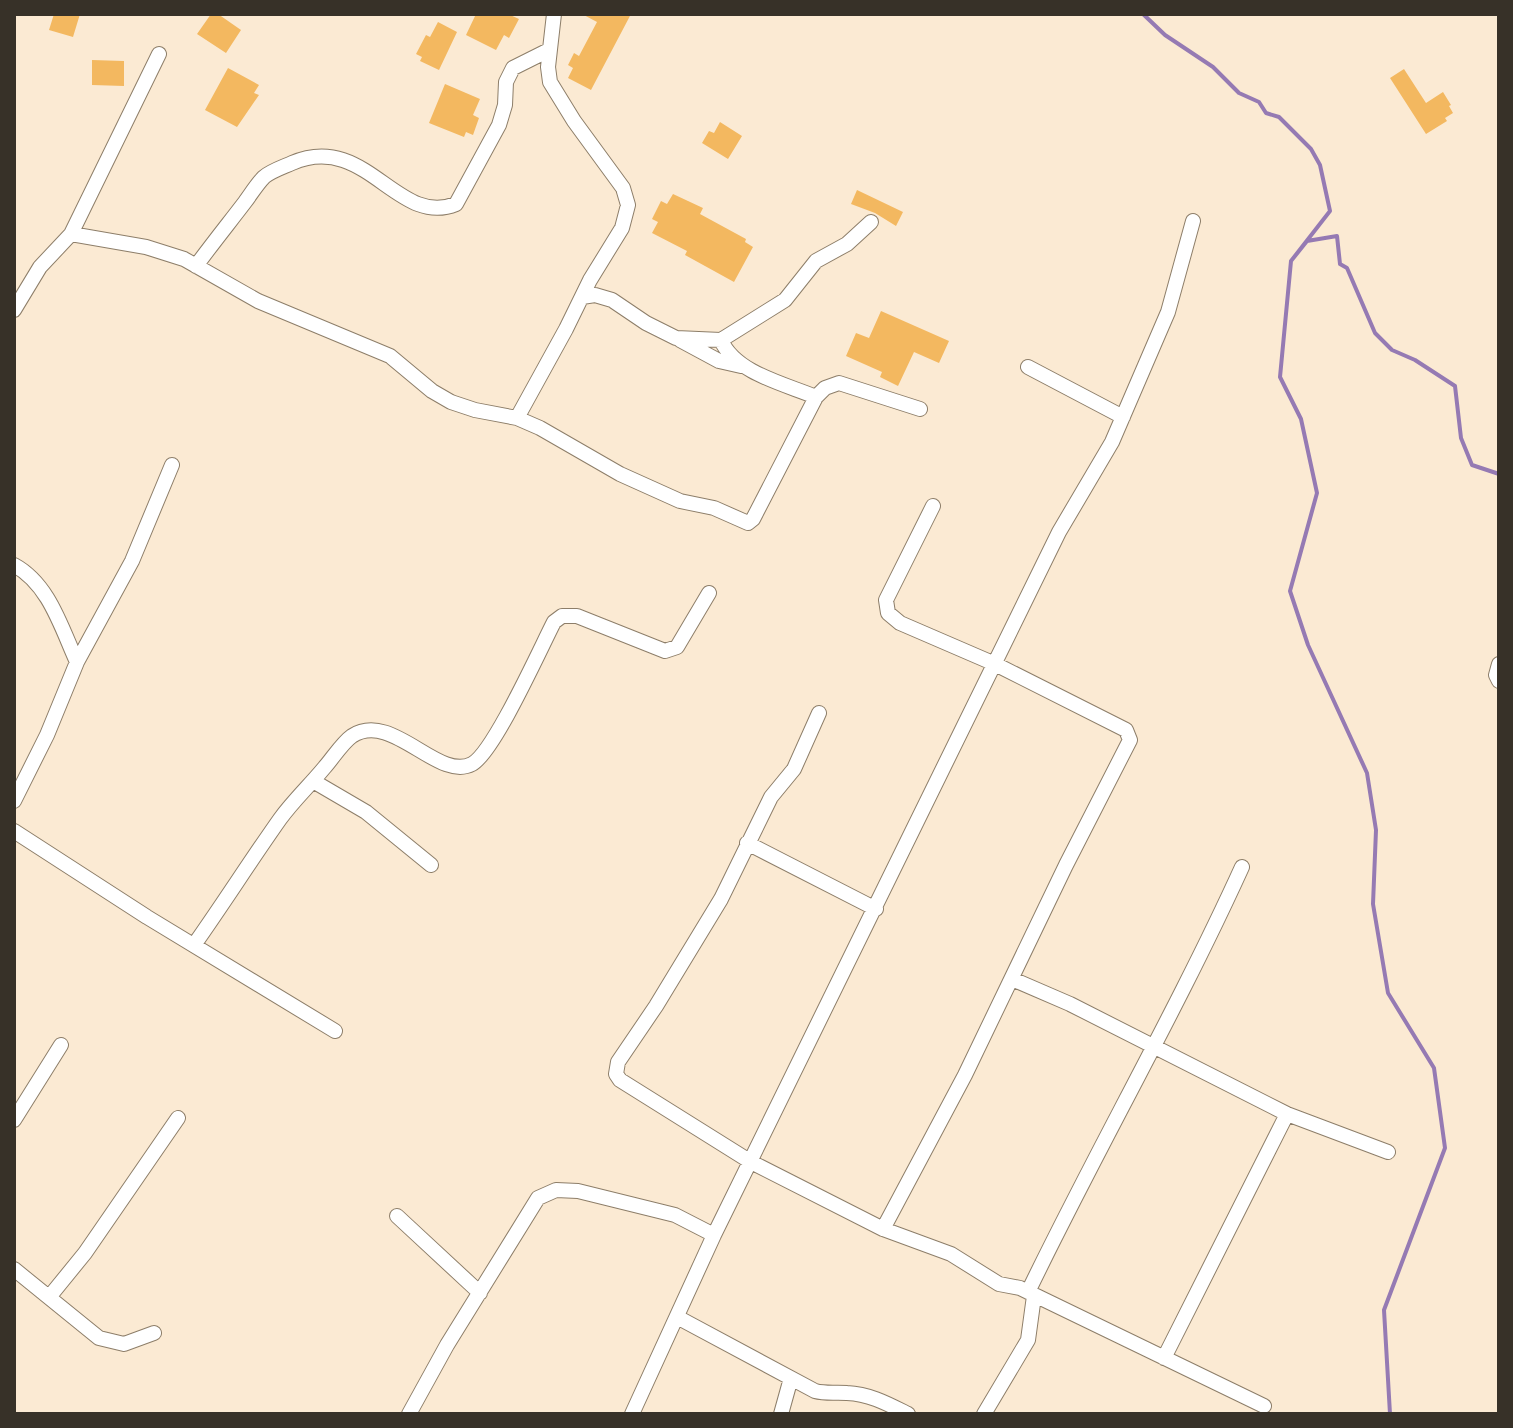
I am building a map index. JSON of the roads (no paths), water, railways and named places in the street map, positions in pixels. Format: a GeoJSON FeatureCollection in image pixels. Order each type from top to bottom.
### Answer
{"type":"FeatureCollection","features":[{"type":"Feature","properties":{"kind":"street"},"geometry":{"type":"LineString","coordinates":[[517,418],[622,228],[628,205],[623,188],[550,82],[549,50],[554,14]]}},
{"type":"Feature","properties":{"kind":"street"},"geometry":{"type":"LineString","coordinates":[[196,266],[265,177],[303,158],[346,160],[366,169],[402,197],[431,208],[456,204],[499,125],[505,105],[506,82],[513,68],[549,50]]}},
{"type":"Feature","properties":{"kind":"street"},"geometry":{"type":"LineString","coordinates":[[14,310],[40,267],[71,234],[159,54]]}},
{"type":"Feature","properties":{"kind":"street"},"geometry":{"type":"LineString","coordinates":[[632,1414],[714,1235],[1059,532],[1112,442],[1168,312],[1193,221]]}},
{"type":"Feature","properties":{"kind":"street"},"geometry":{"type":"LineString","coordinates":[[676,338],[721,340],[785,300],[816,261],[847,244],[871,222]]}},
{"type":"Feature","properties":{"kind":"street"},"geometry":{"type":"LineString","coordinates":[[71,234],[146,247],[196,266],[258,301],[390,356],[432,391],[451,402],[517,418],[620,474],[680,501],[714,508],[748,523],[753,519],[816,397],[832,384],[839,383],[920,409]]}},
{"type":"Feature","properties":{"kind":"street"},"geometry":{"type":"LineString","coordinates":[[582,297],[595,295],[612,300],[646,323],[719,361],[746,367],[816,397]]}},
{"type":"Feature","properties":{"kind":"street"},"geometry":{"type":"LineString","coordinates":[[721,340],[727,354],[746,367]]}},
{"type":"Feature","properties":{"kind":"street"},"geometry":{"type":"LineString","coordinates":[[1028,367],[1123,417]]}},
{"type":"Feature","properties":{"kind":"street"},"geometry":{"type":"LineString","coordinates":[[14,801],[47,735],[77,662],[132,561],[172,465]]}},
{"type":"Feature","properties":{"kind":"street"},"geometry":{"type":"LineString","coordinates":[[883,1229],[965,1075],[1130,740],[1126,730],[995,664],[900,623],[888,613],[885,605],[933,506]]}},
{"type":"Feature","properties":{"kind":"street"},"geometry":{"type":"LineString","coordinates":[[14,565],[27,572],[39,585],[77,662]]}},
{"type":"Feature","properties":{"kind":"street"},"geometry":{"type":"LineString","coordinates":[[194,945],[282,816],[352,736],[375,731],[388,733],[450,765],[463,767],[473,763],[510,709],[554,622],[562,616],[577,616],[671,651],[677,647],[709,593]]}},
{"type":"Feature","properties":{"kind":"street"},"geometry":{"type":"LineString","coordinates":[[1499,664],[1496,675],[1499,681]]}},
{"type":"Feature","properties":{"kind":"street"},"geometry":{"type":"LineString","coordinates":[[819,713],[794,769],[771,797],[721,899],[618,1062],[616,1074],[620,1080],[662,1108],[751,1162],[883,1229],[951,1254],[999,1284],[1031,1294],[1264,1406]]}},
{"type":"Feature","properties":{"kind":"street"},"geometry":{"type":"LineString","coordinates":[[313,781],[366,812],[431,865]]}},
{"type":"Feature","properties":{"kind":"street"},"geometry":{"type":"LineString","coordinates":[[14,831],[335,1031]]}},
{"type":"Feature","properties":{"kind":"street"},"geometry":{"type":"LineString","coordinates":[[747,843],[876,909]]}},
{"type":"Feature","properties":{"kind":"street"},"geometry":{"type":"LineString","coordinates":[[984,1414],[1028,1340],[1031,1294],[1067,1211],[1198,963],[1242,867]]}},
{"type":"Feature","properties":{"kind":"street"},"geometry":{"type":"LineString","coordinates":[[1012,979],[1070,1004],[1287,1114],[1388,1152]]}},
{"type":"Feature","properties":{"kind":"street"},"geometry":{"type":"LineString","coordinates":[[14,1120],[61,1045]]}},
{"type":"Feature","properties":{"kind":"street"},"geometry":{"type":"LineString","coordinates":[[1164,1358],[1287,1114]]}},
{"type":"Feature","properties":{"kind":"street"},"geometry":{"type":"LineString","coordinates":[[50,1296],[85,1253],[178,1118]]}},
{"type":"Feature","properties":{"kind":"street"},"geometry":{"type":"LineString","coordinates":[[409,1414],[447,1345],[538,1198],[556,1190],[578,1191],[675,1215],[714,1235]]}},
{"type":"Feature","properties":{"kind":"street"},"geometry":{"type":"LineString","coordinates":[[397,1216],[480,1293]]}},
{"type":"Feature","properties":{"kind":"street"},"geometry":{"type":"LineString","coordinates":[[14,1269],[105,1341],[124,1344],[154,1333]]}},
{"type":"Feature","properties":{"kind":"street"},"geometry":{"type":"LineString","coordinates":[[677,1317],[815,1391],[880,1399],[908,1414]]}},
{"type":"Feature","properties":{"kind":"street"},"geometry":{"type":"LineString","coordinates":[[781,1414],[791,1378]]}},
{"type":"Feature","properties":{"kind":"waterway"},"geometry":{"type":"LineString","coordinates":[[1143,14],[1165,35],[1213,67],[1239,93],[1259,102],[1266,113],[1279,117],[1311,149],[1320,165],[1330,211],[1291,261],[1307,241],[1337,236],[1340,264],[1347,268],[1375,333],[1392,350],[1415,360],[1455,386],[1461,438],[1472,465],[1499,474]]}},
{"type":"Feature","properties":{"kind":"waterway"},"geometry":{"type":"LineString","coordinates":[[1291,261],[1280,377],[1301,419],[1317,493],[1290,591],[1308,645],[1367,773],[1376,830],[1373,904],[1388,993],[1434,1068],[1445,1148],[1384,1310],[1390,1414]]}}]}
